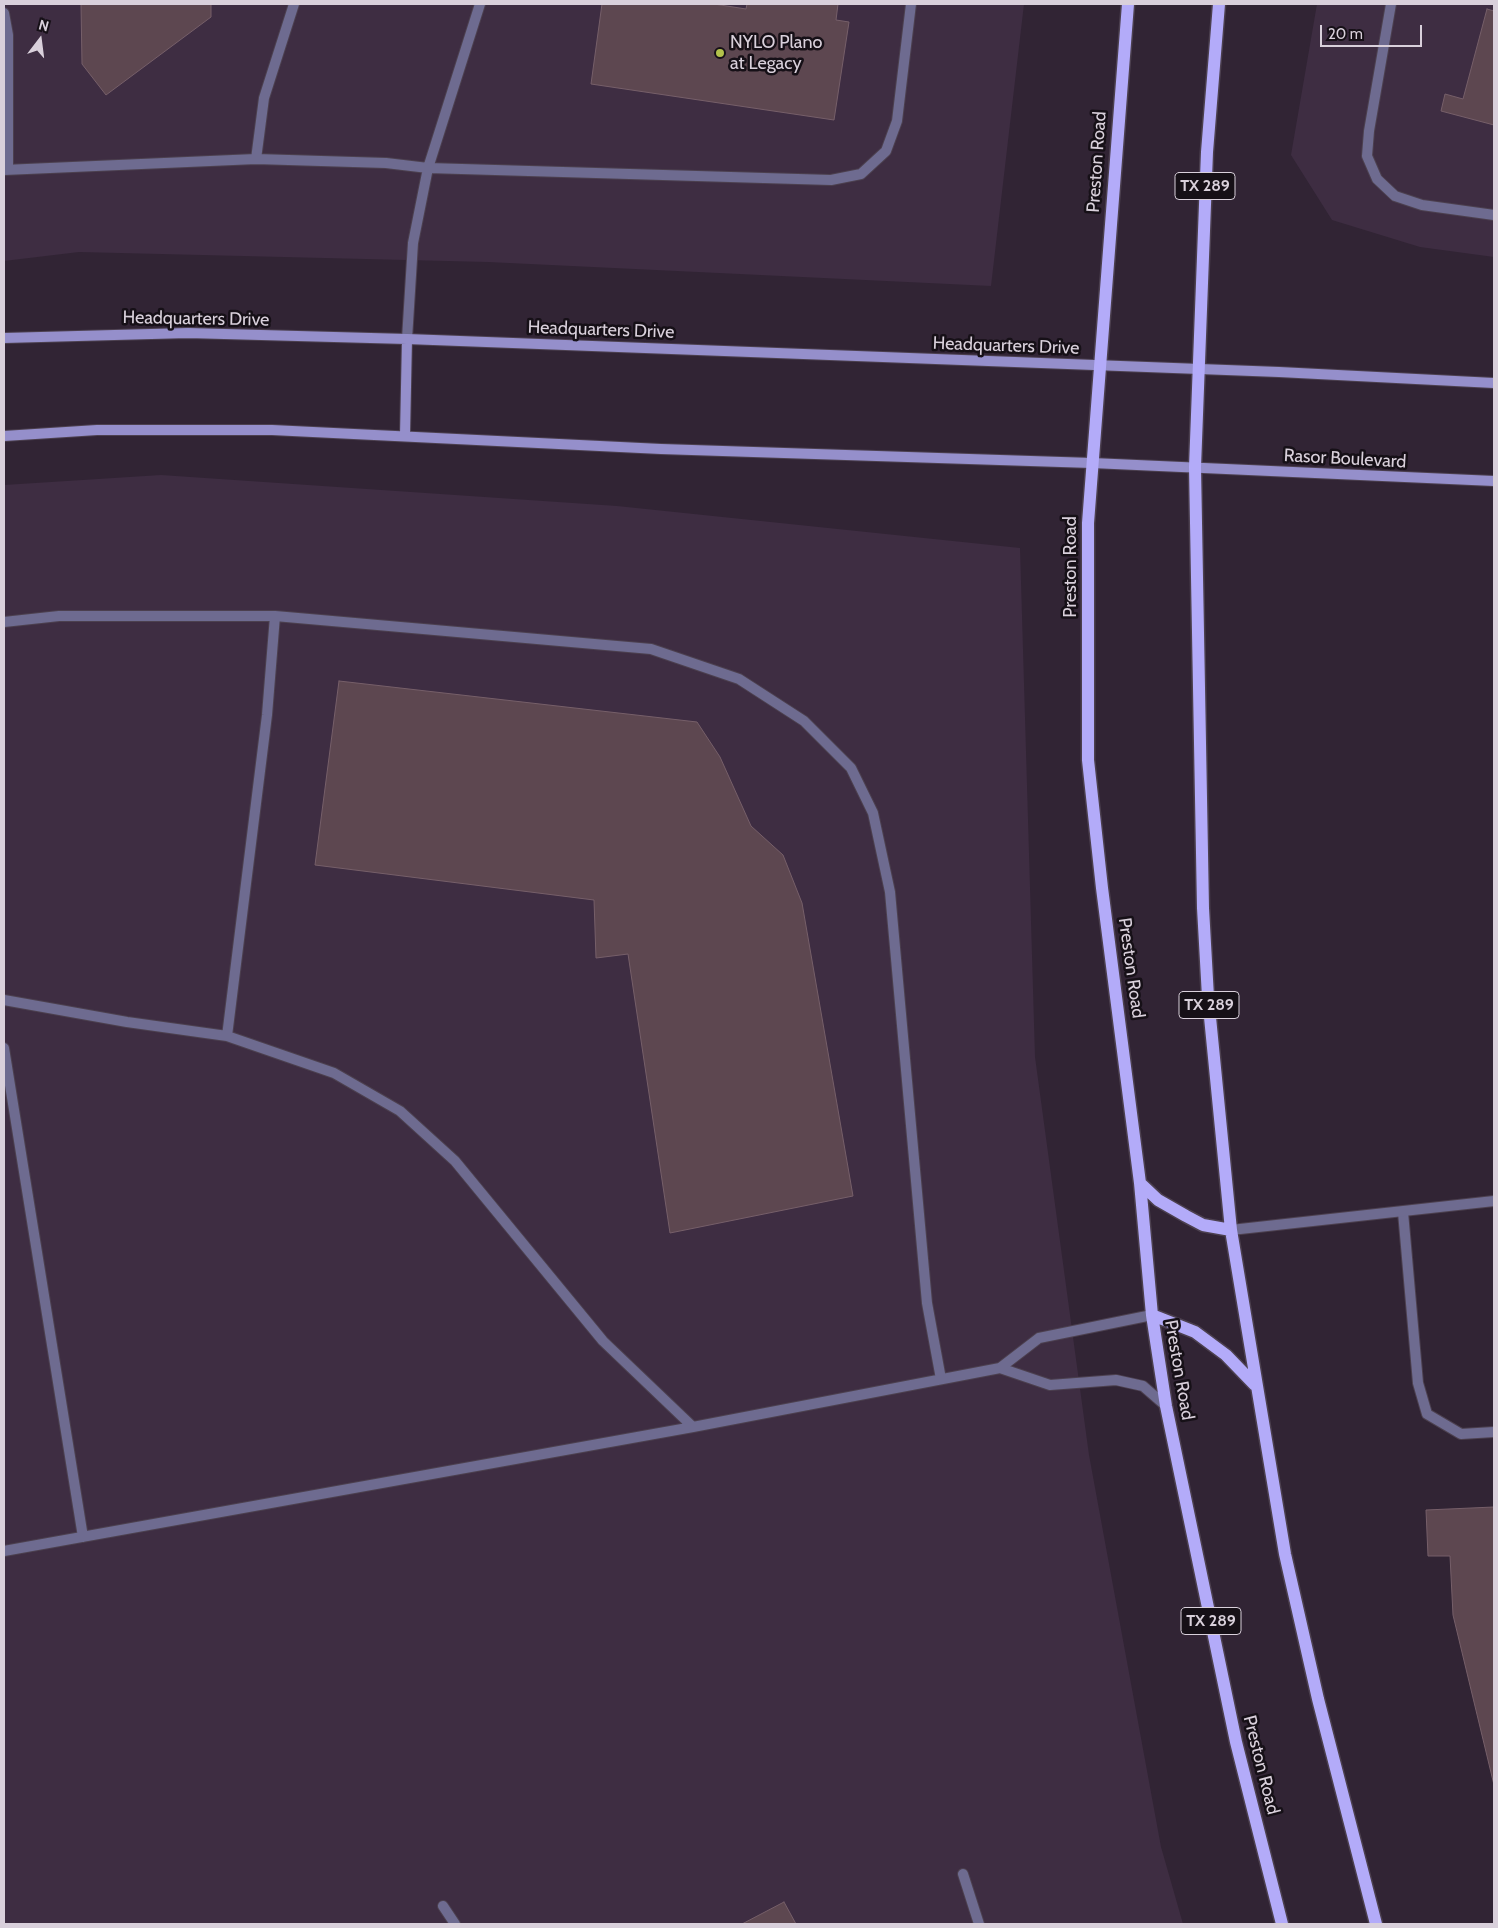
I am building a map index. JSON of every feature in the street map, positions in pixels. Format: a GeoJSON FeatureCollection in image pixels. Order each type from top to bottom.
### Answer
{"type":"FeatureCollection","features":[{"type":"Feature","properties":{"kind":"main road","name":"Preston Road"},"geometry":{"type":"LineString","coordinates":[[1128,4],[1088,523],[1088,760],[1102,888],[1140,1183],[1152,1314],[1166,1406],[1236,1742],[1282,1924]]}},
{"type":"Feature","properties":{"kind":"main road","name":"TX 289"},"geometry":{"type":"LineString","coordinates":[[1218,4],[1207,152],[1195,467],[1203,908],[1208,997],[1231,1230],[1255,1385],[1285,1554],[1309,1661],[1376,1924]]}},
{"type":"Feature","properties":{"kind":"main road","name":"Headquarters Drive"},"geometry":{"type":"LineString","coordinates":[[4,338],[188,333],[407,339],[1198,369]]}},
{"type":"Feature","properties":{"kind":"main road"},"geometry":{"type":"LineString","coordinates":[[405,435],[407,339]]}},
{"type":"Feature","properties":{"kind":"main road"},"geometry":{"type":"LineString","coordinates":[[1198,369],[1494,383]]}},
{"type":"Feature","properties":{"kind":"main road"},"geometry":{"type":"LineString","coordinates":[[4,436],[97,430],[181,429],[405,435],[661,449],[1195,467]]}},
{"type":"Feature","properties":{"kind":"main road","name":"Rasor Boulevard"},"geometry":{"type":"LineString","coordinates":[[1195,467],[1494,481]]}},
{"type":"Feature","properties":{"kind":"main road"},"geometry":{"type":"LineString","coordinates":[[1140,1183],[1158,1200],[1186,1216],[1204,1225],[1231,1230]]}},
{"type":"Feature","properties":{"kind":"main road"},"geometry":{"type":"LineString","coordinates":[[1152,1314],[1195,1332],[1226,1355],[1255,1385]]}},
{"type":"Feature","properties":{"kind":"street"},"geometry":{"type":"LineString","coordinates":[[256,159],[264,98],[294,4]]}},
{"type":"Feature","properties":{"kind":"street"},"geometry":{"type":"LineString","coordinates":[[407,339],[413,243],[428,168],[480,4]]}},
{"type":"Feature","properties":{"kind":"street"},"geometry":{"type":"LineString","coordinates":[[4,13],[8,35],[6,169],[256,159],[386,163],[428,168],[831,180],[861,174],[886,151],[898,121],[911,4]]}},
{"type":"Feature","properties":{"kind":"street"},"geometry":{"type":"LineString","coordinates":[[1391,4],[1369,131],[1367,156],[1377,179],[1396,196],[1422,205],[1494,215]]}},
{"type":"Feature","properties":{"kind":"street"},"geometry":{"type":"LineString","coordinates":[[4,622],[59,616],[275,616],[651,649],[739,679],[804,721],[851,768],[872,813],[890,892],[927,1303],[941,1379]]}},
{"type":"Feature","properties":{"kind":"street"},"geometry":{"type":"LineString","coordinates":[[227,1036],[267,715],[275,616]]}},
{"type":"Feature","properties":{"kind":"street"},"geometry":{"type":"LineString","coordinates":[[4,1000],[127,1022],[227,1036],[334,1072],[400,1111],[455,1161],[603,1340],[647,1386],[693,1427]]}},
{"type":"Feature","properties":{"kind":"street"},"geometry":{"type":"LineString","coordinates":[[4,1048],[83,1537]]}},
{"type":"Feature","properties":{"kind":"street"},"geometry":{"type":"LineString","coordinates":[[1231,1230],[1494,1201]]}},
{"type":"Feature","properties":{"kind":"street"},"geometry":{"type":"LineString","coordinates":[[1403,1212],[1418,1383],[1427,1414],[1461,1434],[1494,1432]]}},
{"type":"Feature","properties":{"kind":"street"},"geometry":{"type":"LineString","coordinates":[[4,1551],[693,1427],[1000,1368],[1039,1338],[1152,1314]]}},
{"type":"Feature","properties":{"kind":"street"},"geometry":{"type":"LineString","coordinates":[[1000,1368],[1050,1385],[1116,1380],[1143,1386],[1166,1406]]}},
{"type":"Feature","properties":{"kind":"street"},"geometry":{"type":"LineString","coordinates":[[964,1874],[979,1924]]}},
{"type":"Feature","properties":{"kind":"street"},"geometry":{"type":"LineString","coordinates":[[443,1906],[455,1924]]}},
{"type":"Feature","properties":{"kind":"shaded area"},"geometry":{"type":"Polygon","coordinates":[[[4,4],[1024,4],[991,286],[488,262],[79,252],[4,261],[4,4]]]}},
{"type":"Feature","properties":{"kind":"shaded area"},"geometry":{"type":"Polygon","coordinates":[[[1317,4],[1494,4],[1494,257],[1420,247],[1332,220],[1291,155],[1317,4]]]}},
{"type":"Feature","properties":{"kind":"shaded area"},"geometry":{"type":"Polygon","coordinates":[[[161,475],[617,506],[1020,548],[1035,1057],[1089,1455],[1161,1847],[1183,1924],[4,1924],[4,485],[161,475]]]}},
{"type":"Feature","properties":{"kind":"building"},"geometry":{"type":"Polygon","coordinates":[[[81,4],[211,4],[211,17],[106,95],[82,64],[81,4]]]}},
{"type":"Feature","properties":{"kind":"building","name":"NYLO Plano at Legacy"},"geometry":{"type":"Polygon","coordinates":[[[602,4],[714,4],[746,9],[747,4],[838,4],[836,20],[849,22],[834,120],[591,84],[602,4]]]}},
{"type":"Feature","properties":{"kind":"building"},"geometry":{"type":"Polygon","coordinates":[[[1487,9],[1494,11],[1494,125],[1441,111],[1445,94],[1463,99],[1487,9]]]}},
{"type":"Feature","properties":{"kind":"building"},"geometry":{"type":"Polygon","coordinates":[[[339,681],[697,722],[720,757],[751,826],[783,855],[802,903],[853,1196],[670,1233],[628,954],[596,958],[594,900],[315,865],[339,681]]]}},
{"type":"Feature","properties":{"kind":"building"},"geometry":{"type":"Polygon","coordinates":[[[1494,1507],[1494,1785],[1453,1615],[1450,1556],[1428,1556],[1426,1510],[1494,1507]]]}},
{"type":"Feature","properties":{"kind":"building"},"geometry":{"type":"Polygon","coordinates":[[[784,1902],[796,1924],[742,1924],[784,1902]]]}},
{"type":"Feature","properties":{"kind":"place","name":"NYLO Plano at Legacy"},"geometry":{"type":"Point","coordinates":[720,53]}}]}
